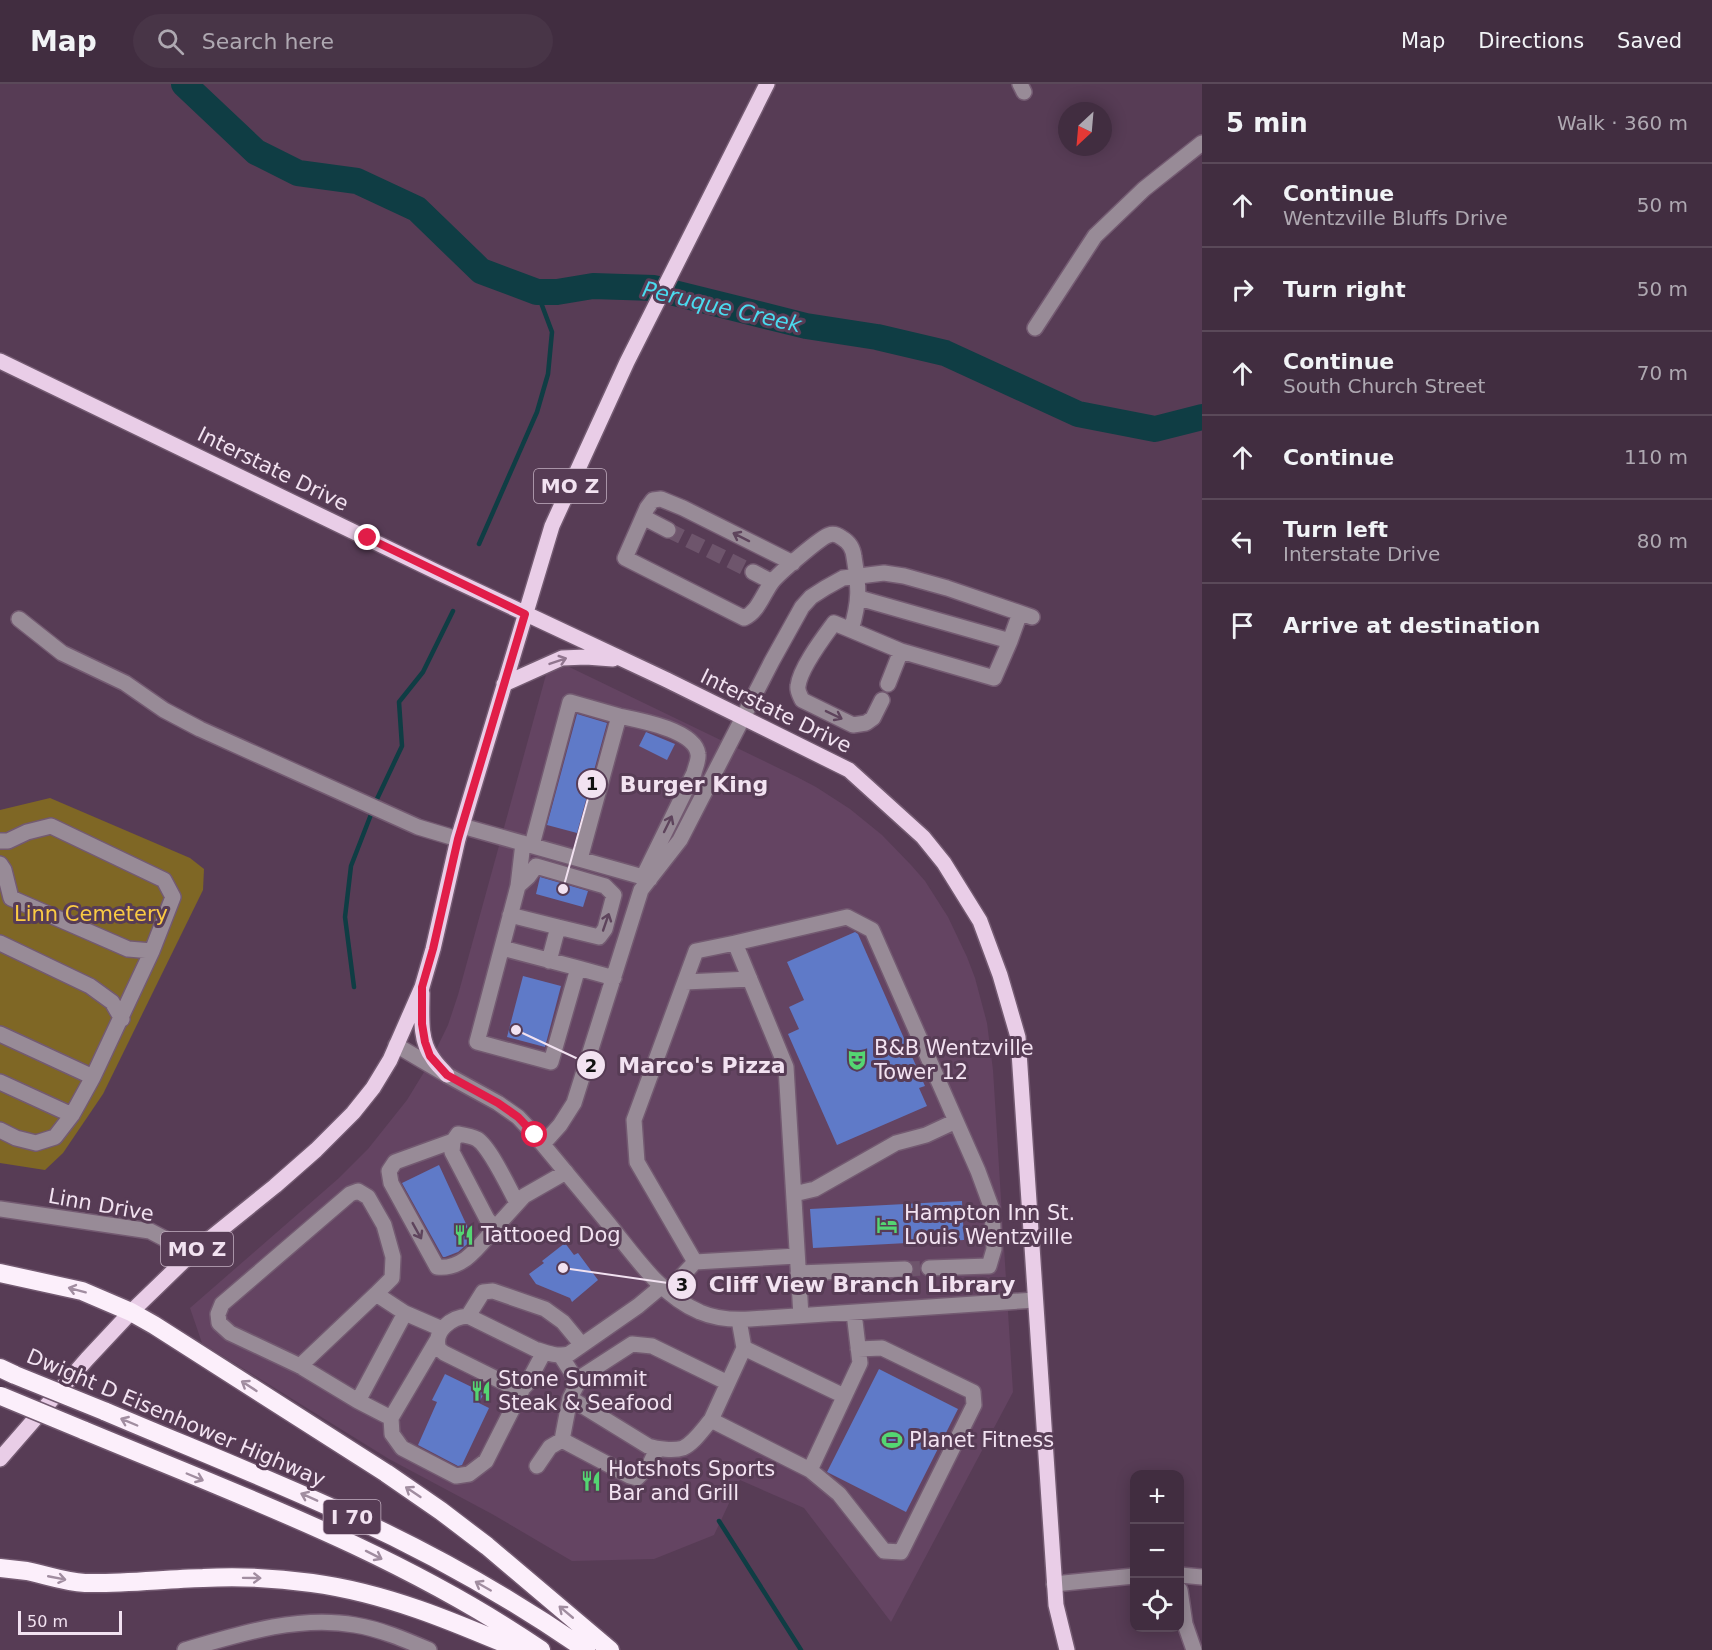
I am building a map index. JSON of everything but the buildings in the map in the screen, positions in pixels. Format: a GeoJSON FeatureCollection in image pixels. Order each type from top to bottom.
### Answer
{"type":"FeatureCollection","features":[{"type":"Feature","properties":{"kind":"highway"},"geometry":{"type":"LineString","coordinates":[[0,1273],[82,1291],[131,1312],[154,1325],[386,1473],[441,1511],[496,1553],[610,1650]]}},
{"type":"Feature","properties":{"kind":"highway","name":"Dwight D Eisenhower Highway"},"geometry":{"type":"LineString","coordinates":[[8,1371],[354,1517],[488,1588],[586,1650]]}},
{"type":"Feature","properties":{"kind":"highway","name":"I 70"},"geometry":{"type":"LineString","coordinates":[[0,1396],[316,1527],[361,1548],[450,1595],[541,1650]]}},
{"type":"Feature","properties":{"kind":"highway"},"geometry":{"type":"LineString","coordinates":[[0,1568],[27,1571],[82,1583],[207,1578],[261,1578],[313,1583],[360,1592],[408,1605],[447,1618],[520,1650]]}},
{"type":"Feature","properties":{"kind":"main road","name":"MO Z"},"geometry":{"type":"LineString","coordinates":[[0,1459],[131,1312],[192,1253],[275,1186],[353,1113],[373,1088],[390,1060],[422,987],[460,832],[552,526],[627,362],[767,84]]}},
{"type":"Feature","properties":{"kind":"main road","name":"Interstate Drive"},"geometry":{"type":"LineString","coordinates":[[0,361],[744,717],[849,770],[923,837],[944,863],[980,921],[1000,975],[1018,1037],[1054,1584],[1056,1605],[1067,1650]]}},
{"type":"Feature","properties":{"kind":"main road"},"geometry":{"type":"LineString","coordinates":[[504,684],[562,658],[621,659]]}},
{"type":"Feature","properties":{"kind":"main road"},"geometry":{"type":"LineString","coordinates":[[422,987],[422,1024],[425,1042],[430,1056],[447,1075]]}},
{"type":"Feature","properties":{"kind":"street"},"geometry":{"type":"LineString","coordinates":[[1035,328],[1095,236],[1144,189],[1202,143]]}},
{"type":"Feature","properties":{"kind":"street"},"geometry":{"type":"LineString","coordinates":[[793,563],[661,499],[653,500],[625,558],[744,618],[756,609],[779,574],[793,563],[822,539],[828,535],[838,535],[848,542],[853,551],[857,575],[859,598],[851,630]]}},
{"type":"Feature","properties":{"kind":"street"},"geometry":{"type":"LineString","coordinates":[[643,518],[668,530]]}},
{"type":"Feature","properties":{"kind":"street"},"geometry":{"type":"LineString","coordinates":[[753,572],[772,582]]}},
{"type":"Feature","properties":{"kind":"street"},"geometry":{"type":"LineString","coordinates":[[646,878],[681,840],[777,653],[802,607],[811,597],[843,578],[884,573],[904,576],[1026,615],[1010,641],[994,678],[901,651],[834,623],[800,678],[797,689],[802,700],[853,725],[866,723],[873,718],[882,700]]}},
{"type":"Feature","properties":{"kind":"street"},"geometry":{"type":"LineString","coordinates":[[859,598],[1010,641]]}},
{"type":"Feature","properties":{"kind":"street"},"geometry":{"type":"LineString","coordinates":[[19,619],[62,652],[125,683],[164,710],[200,729],[418,827],[528,844],[646,878]]}},
{"type":"Feature","properties":{"kind":"street"},"geometry":{"type":"LineString","coordinates":[[888,684],[901,651]]}},
{"type":"Feature","properties":{"kind":"street"},"geometry":{"type":"LineString","coordinates":[[543,1144],[560,1125],[574,1103],[641,890],[693,773],[698,755],[693,743],[681,735],[650,723],[570,702],[528,844],[477,1042],[551,1062],[578,968]]}},
{"type":"Feature","properties":{"kind":"street"},"geometry":{"type":"LineString","coordinates":[[579,859],[619,716]]}},
{"type":"Feature","properties":{"kind":"street"},"geometry":{"type":"LineString","coordinates":[[0,841],[51,826],[164,880],[173,897],[122,1019],[72,1115],[55,1137],[36,1143],[15,1138],[0,1130]]}},
{"type":"Feature","properties":{"kind":"street"},"geometry":{"type":"LineString","coordinates":[[0,864],[4,870],[11,898],[128,949],[152,951]]}},
{"type":"Feature","properties":{"kind":"street"},"geometry":{"type":"LineString","coordinates":[[510,915],[599,937],[605,929],[614,895],[605,886],[536,866],[518,886]]}},
{"type":"Feature","properties":{"kind":"street"},"geometry":{"type":"LineString","coordinates":[[695,1262],[637,1162],[634,1120],[696,951],[847,917],[872,930],[978,1171],[992,1209],[994,1249],[988,1266],[929,1268]]}},
{"type":"Feature","properties":{"kind":"street"},"geometry":{"type":"LineString","coordinates":[[549,961],[558,927]]}},
{"type":"Feature","properties":{"kind":"street"},"geometry":{"type":"LineString","coordinates":[[0,943],[90,986],[112,1002],[122,1019]]}},
{"type":"Feature","properties":{"kind":"street"},"geometry":{"type":"LineString","coordinates":[[735,943],[786,1067],[801,1316]]}},
{"type":"Feature","properties":{"kind":"street"},"geometry":{"type":"LineString","coordinates":[[502,948],[614,978]]}},
{"type":"Feature","properties":{"kind":"street"},"geometry":{"type":"LineString","coordinates":[[685,982],[750,979]]}},
{"type":"Feature","properties":{"kind":"street"},"geometry":{"type":"LineString","coordinates":[[0,1034],[93,1077]]}},
{"type":"Feature","properties":{"kind":"street"},"geometry":{"type":"LineString","coordinates":[[396,1045],[498,1103],[518,1117],[649,1272],[665,1289],[699,1312],[739,1320],[1035,1300]]}},
{"type":"Feature","properties":{"kind":"street"},"geometry":{"type":"LineString","coordinates":[[0,1082],[72,1115]]}},
{"type":"Feature","properties":{"kind":"street"},"geometry":{"type":"LineString","coordinates":[[794,1194],[814,1189],[896,1143],[926,1135],[956,1121]]}},
{"type":"Feature","properties":{"kind":"street"},"geometry":{"type":"LineString","coordinates":[[495,1228],[487,1220],[452,1152],[453,1141],[458,1134],[478,1139],[491,1156],[517,1203]]}},
{"type":"Feature","properties":{"kind":"street"},"geometry":{"type":"LineString","coordinates":[[453,1141],[395,1162],[389,1171],[391,1183],[437,1267],[448,1268],[466,1260],[524,1196],[566,1172]]}},
{"type":"Feature","properties":{"kind":"street"},"geometry":{"type":"LineString","coordinates":[[300,1366],[392,1278],[393,1257],[384,1225],[368,1197],[358,1191],[350,1194],[222,1305],[218,1314],[219,1323],[230,1333],[300,1366],[391,1418]]}},
{"type":"Feature","properties":{"kind":"street","name":"Linn Drive"},"geometry":{"type":"LineString","coordinates":[[0,1209],[150,1231],[192,1253]]}},
{"type":"Feature","properties":{"kind":"street"},"geometry":{"type":"LineString","coordinates":[[544,1352],[486,1461],[469,1474],[456,1476],[402,1448],[392,1434],[391,1418],[442,1331],[459,1316],[468,1316],[535,1349],[561,1356],[569,1354],[665,1289],[695,1262],[797,1256]]}},
{"type":"Feature","properties":{"kind":"street"},"geometry":{"type":"LineString","coordinates":[[798,1273],[905,1269]]}},
{"type":"Feature","properties":{"kind":"street"},"geometry":{"type":"LineString","coordinates":[[468,1316],[483,1292],[493,1291],[545,1309],[563,1322],[582,1345]]}},
{"type":"Feature","properties":{"kind":"street"},"geometry":{"type":"LineString","coordinates":[[376,1294],[405,1313],[442,1331]]}},
{"type":"Feature","properties":{"kind":"street"},"geometry":{"type":"LineString","coordinates":[[358,1401],[405,1313]]}},
{"type":"Feature","properties":{"kind":"street"},"geometry":{"type":"LineString","coordinates":[[810,1470],[860,1363],[854,1313]]}},
{"type":"Feature","properties":{"kind":"street"},"geometry":{"type":"LineString","coordinates":[[570,1398],[648,1446],[657,1449],[682,1448],[696,1437],[711,1420],[744,1348],[739,1320]]}},
{"type":"Feature","properties":{"kind":"street"},"geometry":{"type":"LineString","coordinates":[[442,1331],[439,1349],[444,1353],[516,1388],[523,1388]]}},
{"type":"Feature","properties":{"kind":"street"},"geometry":{"type":"LineString","coordinates":[[537,1466],[550,1447],[562,1440],[570,1398],[581,1377],[632,1344],[652,1346],[728,1383]]}},
{"type":"Feature","properties":{"kind":"street"},"geometry":{"type":"LineString","coordinates":[[744,1348],[844,1396]]}},
{"type":"Feature","properties":{"kind":"street"},"geometry":{"type":"LineString","coordinates":[[711,1420],[810,1470],[839,1494],[884,1551],[901,1552],[974,1405],[973,1392],[882,1348],[858,1349]]}},
{"type":"Feature","properties":{"kind":"street"},"geometry":{"type":"LineString","coordinates":[[561,1356],[573,1375],[581,1377]]}},
{"type":"Feature","properties":{"kind":"street"},"geometry":{"type":"LineString","coordinates":[[562,1440],[637,1478],[649,1467],[657,1449]]}},
{"type":"Feature","properties":{"kind":"street"},"geometry":{"type":"LineString","coordinates":[[1184,1575],[1202,1577]]}},
{"type":"Feature","properties":{"kind":"street"},"geometry":{"type":"LineString","coordinates":[[1054,1584],[1130,1576]]}},
{"type":"Feature","properties":{"kind":"street"},"geometry":{"type":"LineString","coordinates":[[1184,1618],[1194,1650]]}},
{"type":"Feature","properties":{"kind":"street"},"geometry":{"type":"LineString","coordinates":[[185,1650],[240,1634],[300,1623],[355,1625],[401,1644],[429,1650]]}},
{"type":"Feature","properties":{"kind":"shaded area"},"geometry":{"type":"Polygon","coordinates":[[[561,663],[797,777],[850,809],[882,835],[925,881],[948,917],[975,978],[987,1023],[993,1070],[1013,1392],[891,1622],[804,1508],[740,1480],[714,1535],[654,1559],[572,1561],[492,1514],[389,1459],[202,1343],[190,1308],[339,1178],[368,1149],[407,1100],[429,1064],[448,1025],[458,995],[547,671],[561,663]]]}},
{"type":"Feature","properties":{"kind":"green space","name":"Linn Cemetery"},"geometry":{"type":"Polygon","coordinates":[[[50,798],[190,858],[204,869],[203,890],[103,1094],[63,1153],[45,1170],[0,1163],[0,810],[50,798]]]}},
{"type":"Feature","properties":{"kind":"waterway","name":"Peruque Creek"},"geometry":{"type":"LineString","coordinates":[[184,84],[256,152],[298,173],[357,181],[417,209],[481,271],[537,292],[557,292],[593,286],[654,288],[806,326],[877,337],[945,353],[1078,414],[1155,429],[1202,417]]}},
{"type":"Feature","properties":{"kind":"waterway"},"geometry":{"type":"LineString","coordinates":[[479,544],[537,412],[548,374],[552,332],[537,292]]}},
{"type":"Feature","properties":{"kind":"waterway"},"geometry":{"type":"LineString","coordinates":[[354,987],[345,917],[351,866],[377,799],[402,746],[399,702],[423,672],[453,611]]}},
{"type":"Feature","properties":{"kind":"waterway"},"geometry":{"type":"LineString","coordinates":[[719,1521],[801,1650]]}},
{"type":"Feature","properties":{"kind":"tunnel"},"geometry":{"type":"LineString","coordinates":[[668,530],[753,572]]}},
{"type":"Feature","properties":{"kind":"tunnel"},"geometry":{"type":"LineString","coordinates":[[905,1269],[929,1268]]}},
{"type":"Feature","properties":{"kind":"place","name":"Burger King"},"geometry":{"type":"Point","coordinates":[563,889]}},
{"type":"Feature","properties":{"kind":"place","name":"Marco's Pizza"},"geometry":{"type":"Point","coordinates":[516,1030]}},
{"type":"Feature","properties":{"kind":"place","name":"B&B Wentzville Tower 12"},"geometry":{"type":"Point","coordinates":[857,1060]}},
{"type":"Feature","properties":{"kind":"place","name":"Hampton Inn St. Louis Wentzville"},"geometry":{"type":"Point","coordinates":[887,1225]}},
{"type":"Feature","properties":{"kind":"place","name":"Tattooed Dog"},"geometry":{"type":"Point","coordinates":[464,1235]}},
{"type":"Feature","properties":{"kind":"place","name":"Cliff View Branch Library"},"geometry":{"type":"Point","coordinates":[563,1268]}},
{"type":"Feature","properties":{"kind":"place","name":"Stone Summit Steak & Seafood"},"geometry":{"type":"Point","coordinates":[481,1391]}},
{"type":"Feature","properties":{"kind":"place","name":"Planet Fitness"},"geometry":{"type":"Point","coordinates":[892,1440]}},
{"type":"Feature","properties":{"kind":"place","name":"Hotshots Sports Bar and Grill"},"geometry":{"type":"Point","coordinates":[591,1481]}},
{"type":"Feature","properties":{"kind":"route"},"geometry":{"type":"LineString","coordinates":[[368,538],[525,614],[458,839],[422,987],[422,1024],[430,1056],[447,1075],[498,1103],[518,1117],[535,1135]]}}]}
